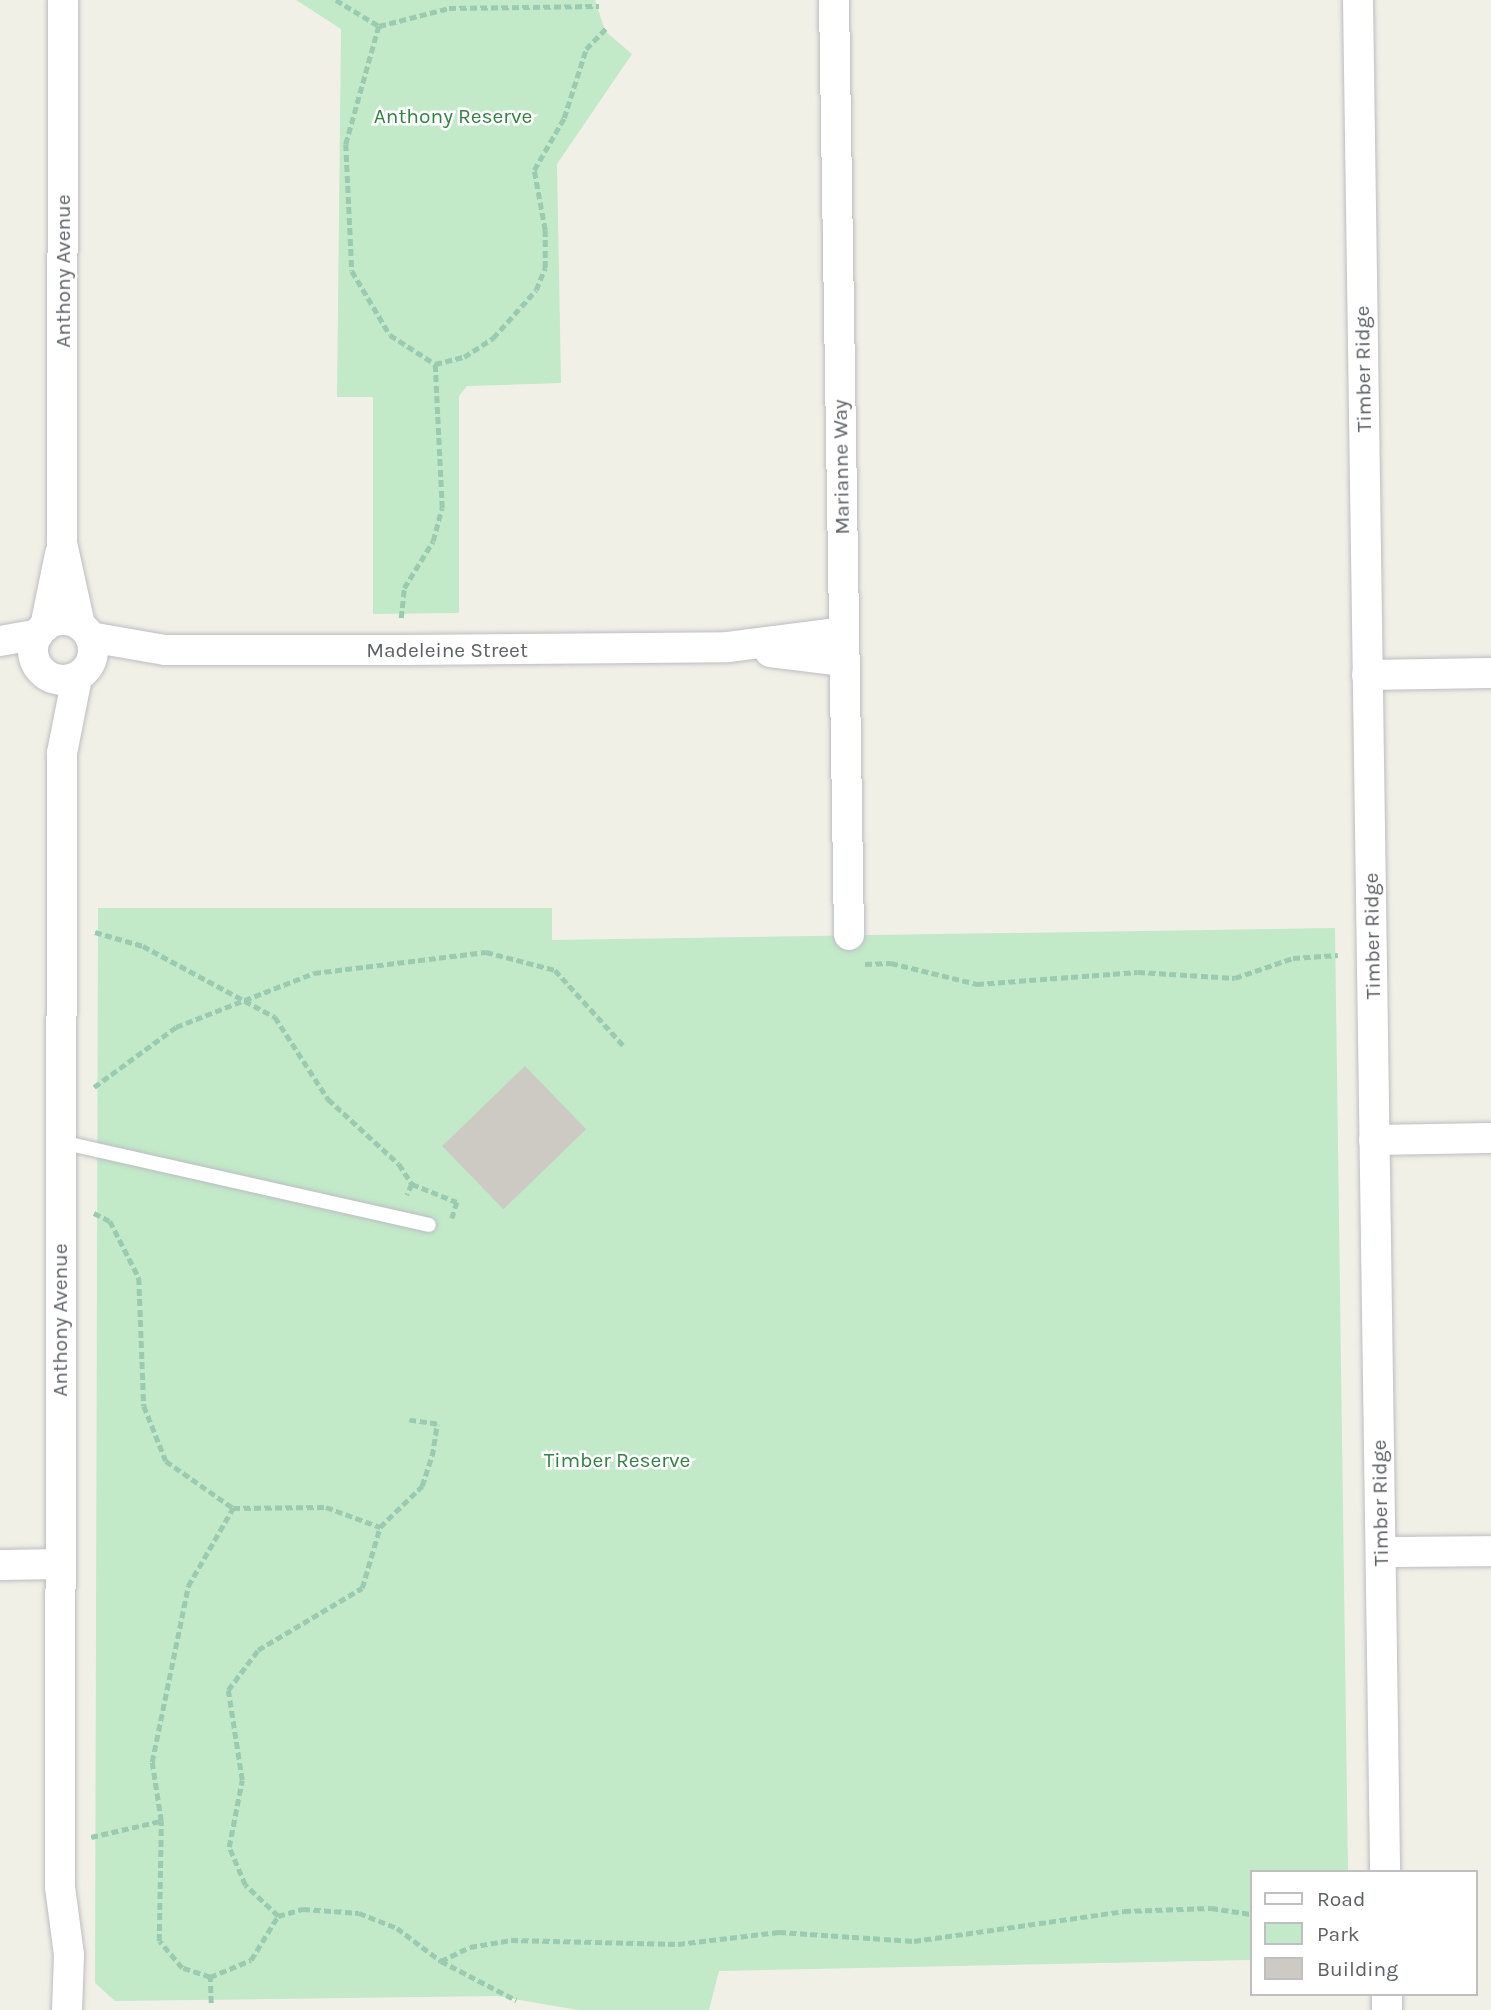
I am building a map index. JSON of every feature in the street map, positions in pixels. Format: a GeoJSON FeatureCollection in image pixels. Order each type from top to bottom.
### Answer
{"type":"FeatureCollection","features":[{"type":"Feature","properties":{"kind":"street","name":"Anthony Avenue"},"geometry":{"type":"LineString","coordinates":[[62,753],[41,669],[41,630],[62,543],[63,0]]}},
{"type":"Feature","properties":{"kind":"street","name":"Marianne Way"},"geometry":{"type":"LineString","coordinates":[[834,0],[849,935]]}},
{"type":"Feature","properties":{"kind":"street","name":"Timber Ridge"},"geometry":{"type":"LineString","coordinates":[[1358,0],[1385,1870]]}},
{"type":"Feature","properties":{"kind":"street","name":"Anthony Avenue"},"geometry":{"type":"LineString","coordinates":[[62,543],[85,631],[82,672],[62,753],[60,1887],[69,1955],[67,2010]]}},
{"type":"Feature","properties":{"kind":"street","name":"Madeleine Street"},"geometry":{"type":"LineString","coordinates":[[41,630],[62,620],[85,631],[165,650],[728,647],[843,632]]}},
{"type":"Feature","properties":{"kind":"street"},"geometry":{"type":"LineString","coordinates":[[0,641],[41,630]]}},
{"type":"Feature","properties":{"kind":"street","name":"Madeleine Street"},"geometry":{"type":"LineString","coordinates":[[728,647],[843,661]]}},
{"type":"Feature","properties":{"kind":"street","name":"Madeleine Street"},"geometry":{"type":"LineString","coordinates":[[41,669],[82,672],[165,650]]}},
{"type":"Feature","properties":{"kind":"street"},"geometry":{"type":"LineString","coordinates":[[0,657],[41,669]]}},
{"type":"Feature","properties":{"kind":"street"},"geometry":{"type":"LineString","coordinates":[[1367,675],[1491,673]]}},
{"type":"Feature","properties":{"kind":"street"},"geometry":{"type":"LineString","coordinates":[[1374,1140],[1491,1138]]}},
{"type":"Feature","properties":{"kind":"street"},"geometry":{"type":"LineString","coordinates":[[1381,1552],[1491,1551]]}},
{"type":"Feature","properties":{"kind":"street"},"geometry":{"type":"LineString","coordinates":[[0,1565],[59,1564]]}},
{"type":"Feature","properties":{"kind":"street","name":"Anthony Avenue"},"geometry":{"type":"LineString","coordinates":[[52,2010],[50,1953],[60,1887]]}},
{"type":"Feature","properties":{"kind":"lane"},"geometry":{"type":"LineString","coordinates":[[61,1142],[429,1225]]}},
{"type":"Feature","properties":{"kind":"path"},"geometry":{"type":"LineString","coordinates":[[336,0],[379,26],[449,8],[599,6]]}},
{"type":"Feature","properties":{"kind":"path"},"geometry":{"type":"LineString","coordinates":[[379,26],[346,144],[350,263],[390,335],[435,364],[464,358],[493,338],[536,290],[545,268],[545,230],[534,170],[564,118],[586,49],[607,27]]}},
{"type":"Feature","properties":{"kind":"path"},"geometry":{"type":"LineString","coordinates":[[401,618],[404,589],[439,527],[442,508],[435,364]]}},
{"type":"Feature","properties":{"kind":"path"},"geometry":{"type":"LineString","coordinates":[[95,943],[95,930],[113,935],[251,1001],[275,1017],[328,1098],[399,1164],[412,1184],[397,1217]]}},
{"type":"Feature","properties":{"kind":"path"},"geometry":{"type":"LineString","coordinates":[[94,1074],[94,1087],[176,1027],[251,1001],[328,969],[486,952],[555,970],[624,1046]]}},
{"type":"Feature","properties":{"kind":"path"},"geometry":{"type":"LineString","coordinates":[[850,965],[891,963],[977,984],[1138,972],[1235,978],[1293,958],[1338,955]]}},
{"type":"Feature","properties":{"kind":"path"},"geometry":{"type":"LineString","coordinates":[[94,1213],[110,1221],[139,1278],[140,1363],[150,1433],[184,1480],[233,1508],[326,1507],[380,1527]]}},
{"type":"Feature","properties":{"kind":"path"},"geometry":{"type":"LineString","coordinates":[[278,1916],[245,1885],[229,1847],[242,1780],[228,1690],[258,1650],[362,1588],[380,1527],[422,1486],[432,1456],[437,1424],[409,1420]]}},
{"type":"Feature","properties":{"kind":"path"},"geometry":{"type":"LineString","coordinates":[[233,1508],[188,1586],[170,1654],[152,1762],[161,1821],[159,1941],[182,1968],[210,1977],[251,1960],[278,1916],[303,1909],[359,1913],[397,1928],[441,1961],[516,2000]]}},
{"type":"Feature","properties":{"kind":"path"},"geometry":{"type":"LineString","coordinates":[[92,1837],[161,1821]]}},
{"type":"Feature","properties":{"kind":"path"},"geometry":{"type":"LineString","coordinates":[[441,1961],[470,1947],[511,1940],[678,1944],[779,1932],[914,1941],[1124,1911],[1211,1908],[1250,1914]]}},
{"type":"Feature","properties":{"kind":"path"},"geometry":{"type":"LineString","coordinates":[[210,1977],[211,2003]]}},
{"type":"Feature","properties":{"kind":"green space","name":"Anthony Reserve"},"geometry":{"type":"Polygon","coordinates":[[[296,0],[595,0],[605,31],[632,54],[557,164],[561,383],[467,386],[459,396],[459,613],[373,614],[373,397],[337,397],[341,29],[296,0]]]}},
{"type":"Feature","properties":{"kind":"green space","name":"Timber Reserve"},"geometry":{"type":"Polygon","coordinates":[[[98,908],[552,908],[552,940],[1335,928],[1348,1870],[1250,1870],[1250,1960],[719,1971],[709,2010],[578,2010],[497,1996],[115,2001],[95,1983],[98,908]]]}},
{"type":"Feature","properties":{"kind":"building"},"geometry":{"type":"Polygon","coordinates":[[[525,1066],[586,1129],[503,1209],[442,1146],[525,1066]]]}}]}
